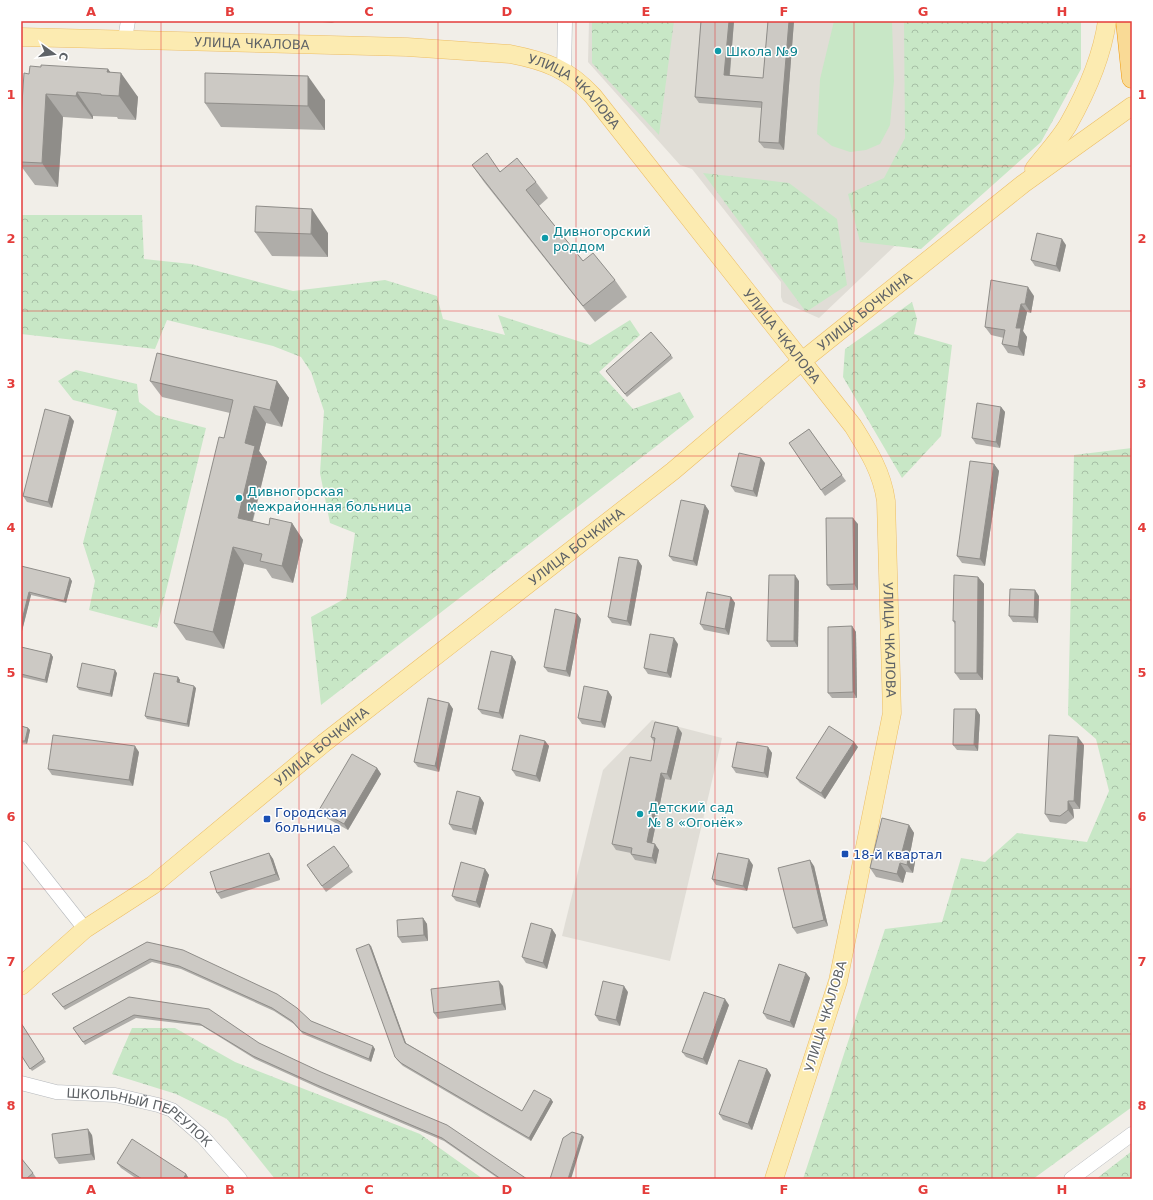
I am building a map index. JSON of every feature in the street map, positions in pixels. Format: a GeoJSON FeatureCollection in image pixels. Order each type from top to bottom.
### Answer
{"type":"FeatureCollection","features":[{"type":"Feature","properties":{"kind":"highway"},"geometry":{"type":"LineString","coordinates":[[1126,21],[1132,78]]}},
{"type":"Feature","properties":{"kind":"main road"},"geometry":{"type":"LineString","coordinates":[[1023,184],[1068,126],[1097,64],[1105,35],[1107,21]]}},
{"type":"Feature","properties":{"kind":"main road","name":"УЛИЦА ЧКАЛОВА"},"geometry":{"type":"LineString","coordinates":[[21,37],[419,47],[510,54],[532,59],[564,71],[579,81],[593,96],[853,426],[873,458],[883,483],[886,501],[892,713],[838,981],[774,1179]]}},
{"type":"Feature","properties":{"kind":"main road","name":"УЛИЦА БОЧКИНА"},"geometry":{"type":"LineString","coordinates":[[21,986],[85,929],[152,885],[324,744],[673,471],[802,361],[1023,184],[1132,106]]}},
{"type":"Feature","properties":{"kind":"street"},"geometry":{"type":"LineString","coordinates":[[125,39],[128,21]]}},
{"type":"Feature","properties":{"kind":"street"},"geometry":{"type":"LineString","coordinates":[[564,71],[565,21]]}},
{"type":"Feature","properties":{"kind":"street"},"geometry":{"type":"LineString","coordinates":[[21,848],[85,929]]}},
{"type":"Feature","properties":{"kind":"street","name":"ШКОЛЬНЫЙ ПЕРЕУЛОК"},"geometry":{"type":"LineString","coordinates":[[21,1083],[56,1092],[115,1095],[172,1110],[203,1137],[240,1179]]}},
{"type":"Feature","properties":{"kind":"street"},"geometry":{"type":"LineString","coordinates":[[1071,1179],[1132,1134]]}},
{"type":"Feature","properties":{"kind":"shaded area"},"geometry":{"type":"Polygon","coordinates":[[[589,21],[962,21],[903,238],[819,318],[783,302],[781,297],[781,282],[692,169],[680,165],[588,62],[589,21]]]}},
{"type":"Feature","properties":{"kind":"shaded area"},"geometry":{"type":"Polygon","coordinates":[[[652,720],[722,738],[670,961],[562,936],[603,770],[652,720]]]}},
{"type":"Feature","properties":{"kind":"green space"},"geometry":{"type":"Polygon","coordinates":[[[592,21],[674,21],[659,135],[592,63],[592,21]]]}},
{"type":"Feature","properties":{"kind":"green space"},"geometry":{"type":"Polygon","coordinates":[[[834,21],[892,21],[894,81],[890,125],[880,144],[866,150],[850,152],[832,146],[817,134],[820,79],[834,21]]]}},
{"type":"Feature","properties":{"kind":"green space"},"geometry":{"type":"Polygon","coordinates":[[[904,21],[1081,21],[1081,69],[1041,142],[921,249],[860,242],[848,194],[884,178],[905,138],[904,21]]]}},
{"type":"Feature","properties":{"kind":"green space"},"geometry":{"type":"Polygon","coordinates":[[[703,173],[789,183],[837,219],[847,285],[806,312],[703,173]]]}},
{"type":"Feature","properties":{"kind":"green space"},"geometry":{"type":"Polygon","coordinates":[[[21,215],[142,215],[144,259],[191,264],[293,291],[385,280],[437,296],[443,319],[505,335],[498,315],[590,345],[630,320],[640,335],[599,372],[633,409],[680,392],[694,417],[321,705],[311,617],[346,598],[355,533],[330,523],[320,473],[324,411],[311,372],[301,357],[273,346],[167,320],[155,349],[21,334],[21,215]]]}},
{"type":"Feature","properties":{"kind":"green space"},"geometry":{"type":"Polygon","coordinates":[[[912,302],[917,319],[914,334],[952,345],[941,436],[902,478],[843,377],[845,349],[912,302]]]}},
{"type":"Feature","properties":{"kind":"green space"},"geometry":{"type":"Polygon","coordinates":[[[76,370],[137,384],[139,402],[156,415],[206,428],[157,628],[89,610],[95,581],[83,543],[117,411],[73,400],[58,381],[76,370]]]}},
{"type":"Feature","properties":{"kind":"green space"},"geometry":{"type":"Polygon","coordinates":[[[1132,448],[1132,1107],[1033,1179],[803,1179],[885,929],[942,922],[961,858],[985,862],[1017,833],[1087,842],[1109,791],[1096,739],[1068,715],[1074,455],[1132,448]]]}},
{"type":"Feature","properties":{"kind":"green space"},"geometry":{"type":"Polygon","coordinates":[[[132,1028],[175,1028],[235,1062],[420,1134],[483,1179],[275,1179],[227,1119],[176,1094],[112,1074],[132,1028]]]}},
{"type":"Feature","properties":{"kind":"green space"},"geometry":{"type":"Polygon","coordinates":[[[1132,1151],[1132,1179],[1096,1179],[1132,1151]]]}},
{"type":"Feature","properties":{"kind":"building"},"geometry":{"type":"Polygon","coordinates":[[[701,21],[729,21],[724,75],[763,78],[768,21],[789,21],[779,143],[759,142],[762,102],[695,97],[701,21]]]}},
{"type":"Feature","properties":{"kind":"building"},"geometry":{"type":"Polygon","coordinates":[[[41,65],[108,69],[107,72],[121,73],[119,96],[77,92],[76,96],[46,94],[42,163],[21,162],[21,118],[24,73],[29,74],[30,66],[41,67],[41,65]]]}},
{"type":"Feature","properties":{"kind":"building"},"geometry":{"type":"Polygon","coordinates":[[[205,73],[308,76],[308,106],[205,103],[205,73]]]}},
{"type":"Feature","properties":{"kind":"building","name":"Дивногорский роддом"},"geometry":{"type":"Polygon","coordinates":[[[487,153],[500,172],[517,158],[536,182],[526,190],[583,261],[593,253],[615,280],[583,306],[472,165],[487,153]]]}},
{"type":"Feature","properties":{"kind":"building"},"geometry":{"type":"Polygon","coordinates":[[[256,206],[312,209],[311,234],[255,232],[256,206]]]}},
{"type":"Feature","properties":{"kind":"building"},"geometry":{"type":"Polygon","coordinates":[[[1037,233],[1062,239],[1056,266],[1031,260],[1037,233]]]}},
{"type":"Feature","properties":{"kind":"building"},"geometry":{"type":"Polygon","coordinates":[[[991,280],[1028,287],[1025,304],[1021,304],[1016,328],[1021,328],[1018,347],[1002,344],[1005,330],[985,327],[991,280]]]}},
{"type":"Feature","properties":{"kind":"building"},"geometry":{"type":"Polygon","coordinates":[[[651,332],[671,355],[625,394],[606,371],[651,332]]]}},
{"type":"Feature","properties":{"kind":"building"},"geometry":{"type":"Polygon","coordinates":[[[157,353],[277,381],[270,410],[254,406],[245,443],[255,446],[238,518],[269,525],[270,518],[292,523],[282,566],[260,561],[262,554],[233,547],[213,632],[174,623],[219,437],[224,438],[233,400],[150,381],[157,353]]]}},
{"type":"Feature","properties":{"kind":"building"},"geometry":{"type":"Polygon","coordinates":[[[977,403],[1001,407],[996,442],[972,438],[977,403]]]}},
{"type":"Feature","properties":{"kind":"building"},"geometry":{"type":"Polygon","coordinates":[[[45,409],[70,416],[48,502],[23,496],[45,409]]]}},
{"type":"Feature","properties":{"kind":"building"},"geometry":{"type":"Polygon","coordinates":[[[809,429],[842,475],[821,490],[789,443],[809,429]]]}},
{"type":"Feature","properties":{"kind":"building"},"geometry":{"type":"Polygon","coordinates":[[[739,453],[761,458],[753,491],[731,486],[739,453]]]}},
{"type":"Feature","properties":{"kind":"building"},"geometry":{"type":"Polygon","coordinates":[[[970,461],[994,464],[980,559],[957,556],[970,461]]]}},
{"type":"Feature","properties":{"kind":"building"},"geometry":{"type":"Polygon","coordinates":[[[681,500],[705,505],[693,561],[669,556],[681,500]]]}},
{"type":"Feature","properties":{"kind":"building"},"geometry":{"type":"Polygon","coordinates":[[[826,518],[853,518],[854,584],[827,585],[826,518]]]}},
{"type":"Feature","properties":{"kind":"building"},"geometry":{"type":"Polygon","coordinates":[[[619,557],[638,560],[627,621],[608,617],[619,557]]]}},
{"type":"Feature","properties":{"kind":"building"},"geometry":{"type":"Polygon","coordinates":[[[21,566],[70,578],[64,601],[29,592],[21,624],[21,566]]]}},
{"type":"Feature","properties":{"kind":"building"},"geometry":{"type":"Polygon","coordinates":[[[769,575],[795,575],[794,641],[767,641],[769,575]]]}},
{"type":"Feature","properties":{"kind":"building"},"geometry":{"type":"Polygon","coordinates":[[[954,575],[978,577],[977,673],[955,673],[955,621],[953,621],[954,575]]]}},
{"type":"Feature","properties":{"kind":"building"},"geometry":{"type":"Polygon","coordinates":[[[1010,589],[1035,590],[1034,617],[1009,616],[1010,589]]]}},
{"type":"Feature","properties":{"kind":"building"},"geometry":{"type":"Polygon","coordinates":[[[707,592],[731,597],[725,629],[700,624],[707,592]]]}},
{"type":"Feature","properties":{"kind":"building"},"geometry":{"type":"Polygon","coordinates":[[[555,609],[577,614],[566,671],[544,667],[555,609]]]}},
{"type":"Feature","properties":{"kind":"building"},"geometry":{"type":"Polygon","coordinates":[[[852,626],[853,692],[828,693],[828,627],[852,626]]]}},
{"type":"Feature","properties":{"kind":"building"},"geometry":{"type":"Polygon","coordinates":[[[650,634],[674,638],[667,673],[644,668],[650,634]]]}},
{"type":"Feature","properties":{"kind":"building"},"geometry":{"type":"Polygon","coordinates":[[[21,647],[51,654],[45,680],[21,674],[21,647]]]}},
{"type":"Feature","properties":{"kind":"building"},"geometry":{"type":"Polygon","coordinates":[[[491,651],[512,656],[499,713],[478,709],[491,651]]]}},
{"type":"Feature","properties":{"kind":"building"},"geometry":{"type":"Polygon","coordinates":[[[82,663],[115,670],[110,694],[77,687],[82,663]]]}},
{"type":"Feature","properties":{"kind":"building"},"geometry":{"type":"Polygon","coordinates":[[[154,673],[178,677],[177,682],[194,686],[187,724],[145,716],[154,673]]]}},
{"type":"Feature","properties":{"kind":"building"},"geometry":{"type":"Polygon","coordinates":[[[584,686],[608,691],[601,722],[578,718],[584,686]]]}},
{"type":"Feature","properties":{"kind":"building"},"geometry":{"type":"Polygon","coordinates":[[[428,698],[449,703],[435,766],[414,762],[428,698]]]}},
{"type":"Feature","properties":{"kind":"building"},"geometry":{"type":"Polygon","coordinates":[[[954,709],[976,709],[974,745],[953,745],[954,709]]]}},
{"type":"Feature","properties":{"kind":"building","name":"Детский сад № 8 «Огонёк»"},"geometry":{"type":"Polygon","coordinates":[[[655,722],[678,727],[667,774],[661,773],[647,842],[655,844],[652,858],[631,854],[632,848],[612,844],[630,757],[651,761],[655,738],[651,737],[655,722]]]}},
{"type":"Feature","properties":{"kind":"building"},"geometry":{"type":"Polygon","coordinates":[[[21,726],[28,728],[25,741],[21,741],[21,726]]]}},
{"type":"Feature","properties":{"kind":"building"},"geometry":{"type":"Polygon","coordinates":[[[829,726],[854,742],[821,793],[796,778],[829,726]]]}},
{"type":"Feature","properties":{"kind":"building"},"geometry":{"type":"Polygon","coordinates":[[[53,735],[135,746],[129,780],[48,769],[53,735]]]}},
{"type":"Feature","properties":{"kind":"building"},"geometry":{"type":"Polygon","coordinates":[[[520,735],[545,741],[536,776],[512,770],[520,735]]]}},
{"type":"Feature","properties":{"kind":"building"},"geometry":{"type":"Polygon","coordinates":[[[1049,735],[1078,737],[1074,801],[1068,801],[1068,810],[1060,816],[1045,814],[1049,735]]]}},
{"type":"Feature","properties":{"kind":"building"},"geometry":{"type":"Polygon","coordinates":[[[737,742],[768,747],[764,773],[732,767],[737,742]]]}},
{"type":"Feature","properties":{"kind":"building"},"geometry":{"type":"Polygon","coordinates":[[[352,754],[377,768],[344,824],[319,810],[352,754]]]}},
{"type":"Feature","properties":{"kind":"building"},"geometry":{"type":"Polygon","coordinates":[[[457,791],[480,797],[472,829],[449,824],[457,791]]]}},
{"type":"Feature","properties":{"kind":"building"},"geometry":{"type":"Polygon","coordinates":[[[882,818],[909,825],[902,852],[909,853],[907,865],[900,863],[897,874],[870,868],[882,818]]]}},
{"type":"Feature","properties":{"kind":"building"},"geometry":{"type":"Polygon","coordinates":[[[334,846],[349,866],[322,886],[307,865],[334,846]]]}},
{"type":"Feature","properties":{"kind":"building"},"geometry":{"type":"Polygon","coordinates":[[[269,853],[276,874],[217,893],[210,872],[269,853]]]}},
{"type":"Feature","properties":{"kind":"building"},"geometry":{"type":"Polygon","coordinates":[[[718,853],[749,859],[743,886],[712,879],[718,853]]]}},
{"type":"Feature","properties":{"kind":"building"},"geometry":{"type":"Polygon","coordinates":[[[810,860],[824,920],[793,928],[778,868],[810,860]]]}},
{"type":"Feature","properties":{"kind":"building"},"geometry":{"type":"Polygon","coordinates":[[[461,862],[485,869],[476,902],[452,896],[461,862]]]}},
{"type":"Feature","properties":{"kind":"building"},"geometry":{"type":"Polygon","coordinates":[[[423,918],[424,935],[398,937],[397,920],[423,918]]]}},
{"type":"Feature","properties":{"kind":"building"},"geometry":{"type":"Polygon","coordinates":[[[531,923],[552,929],[543,963],[522,957],[531,923]]]}},
{"type":"Feature","properties":{"kind":"building"},"geometry":{"type":"Polygon","coordinates":[[[147,942],[183,950],[277,994],[297,1008],[311,1021],[373,1046],[369,1059],[301,1031],[292,1021],[272,1008],[179,966],[150,959],[63,1007],[52,994],[147,942]]]}},
{"type":"Feature","properties":{"kind":"building"},"geometry":{"type":"Polygon","coordinates":[[[369,944],[405,1043],[522,1111],[534,1090],[551,1099],[529,1138],[401,1063],[395,1057],[356,949],[369,944]]]}},
{"type":"Feature","properties":{"kind":"building"},"geometry":{"type":"Polygon","coordinates":[[[779,964],[806,973],[790,1022],[763,1013],[779,964]]]}},
{"type":"Feature","properties":{"kind":"building"},"geometry":{"type":"Polygon","coordinates":[[[499,981],[502,1004],[434,1013],[431,989],[499,981]]]}},
{"type":"Feature","properties":{"kind":"building"},"geometry":{"type":"Polygon","coordinates":[[[603,981],[624,986],[616,1020],[595,1015],[603,981]]]}},
{"type":"Feature","properties":{"kind":"building"},"geometry":{"type":"Polygon","coordinates":[[[704,992],[725,999],[703,1059],[682,1052],[704,992]]]}},
{"type":"Feature","properties":{"kind":"building"},"geometry":{"type":"Polygon","coordinates":[[[129,997],[209,1009],[259,1043],[321,1072],[447,1125],[527,1179],[501,1179],[442,1138],[253,1056],[200,1024],[134,1015],[83,1042],[73,1028],[129,997]]]}},
{"type":"Feature","properties":{"kind":"building"},"geometry":{"type":"Polygon","coordinates":[[[21,1023],[44,1059],[30,1069],[21,1055],[21,1023]]]}},
{"type":"Feature","properties":{"kind":"building"},"geometry":{"type":"Polygon","coordinates":[[[739,1060],[767,1069],[748,1124],[719,1114],[739,1060]]]}},
{"type":"Feature","properties":{"kind":"building"},"geometry":{"type":"Polygon","coordinates":[[[88,1129],[91,1154],[55,1158],[52,1134],[88,1129]]]}},
{"type":"Feature","properties":{"kind":"building"},"geometry":{"type":"Polygon","coordinates":[[[572,1132],[582,1135],[568,1179],[550,1179],[563,1138],[572,1132]]]}},
{"type":"Feature","properties":{"kind":"building"},"geometry":{"type":"Polygon","coordinates":[[[132,1139],[186,1174],[183,1179],[142,1179],[117,1163],[132,1139]]]}},
{"type":"Feature","properties":{"kind":"building"},"geometry":{"type":"Polygon","coordinates":[[[21,1158],[33,1173],[26,1179],[21,1179],[21,1158]]]}},
{"type":"Feature","properties":{"kind":"place","name":"Школа №9"},"geometry":{"type":"Point","coordinates":[718,51]}},
{"type":"Feature","properties":{"kind":"place","name":"Дивногорский роддом"},"geometry":{"type":"Point","coordinates":[545,238]}},
{"type":"Feature","properties":{"kind":"place","name":"Дивногорская межрайонная больница"},"geometry":{"type":"Point","coordinates":[239,498]}},
{"type":"Feature","properties":{"kind":"place","name":"Детский сад № 8 «Огонёк»"},"geometry":{"type":"Point","coordinates":[640,814]}},
{"type":"Feature","properties":{"kind":"place","name":"Городская больница"},"geometry":{"type":"Point","coordinates":[267,819]}},
{"type":"Feature","properties":{"kind":"place","name":"18-й квартал"},"geometry":{"type":"Point","coordinates":[845,854]}}]}
